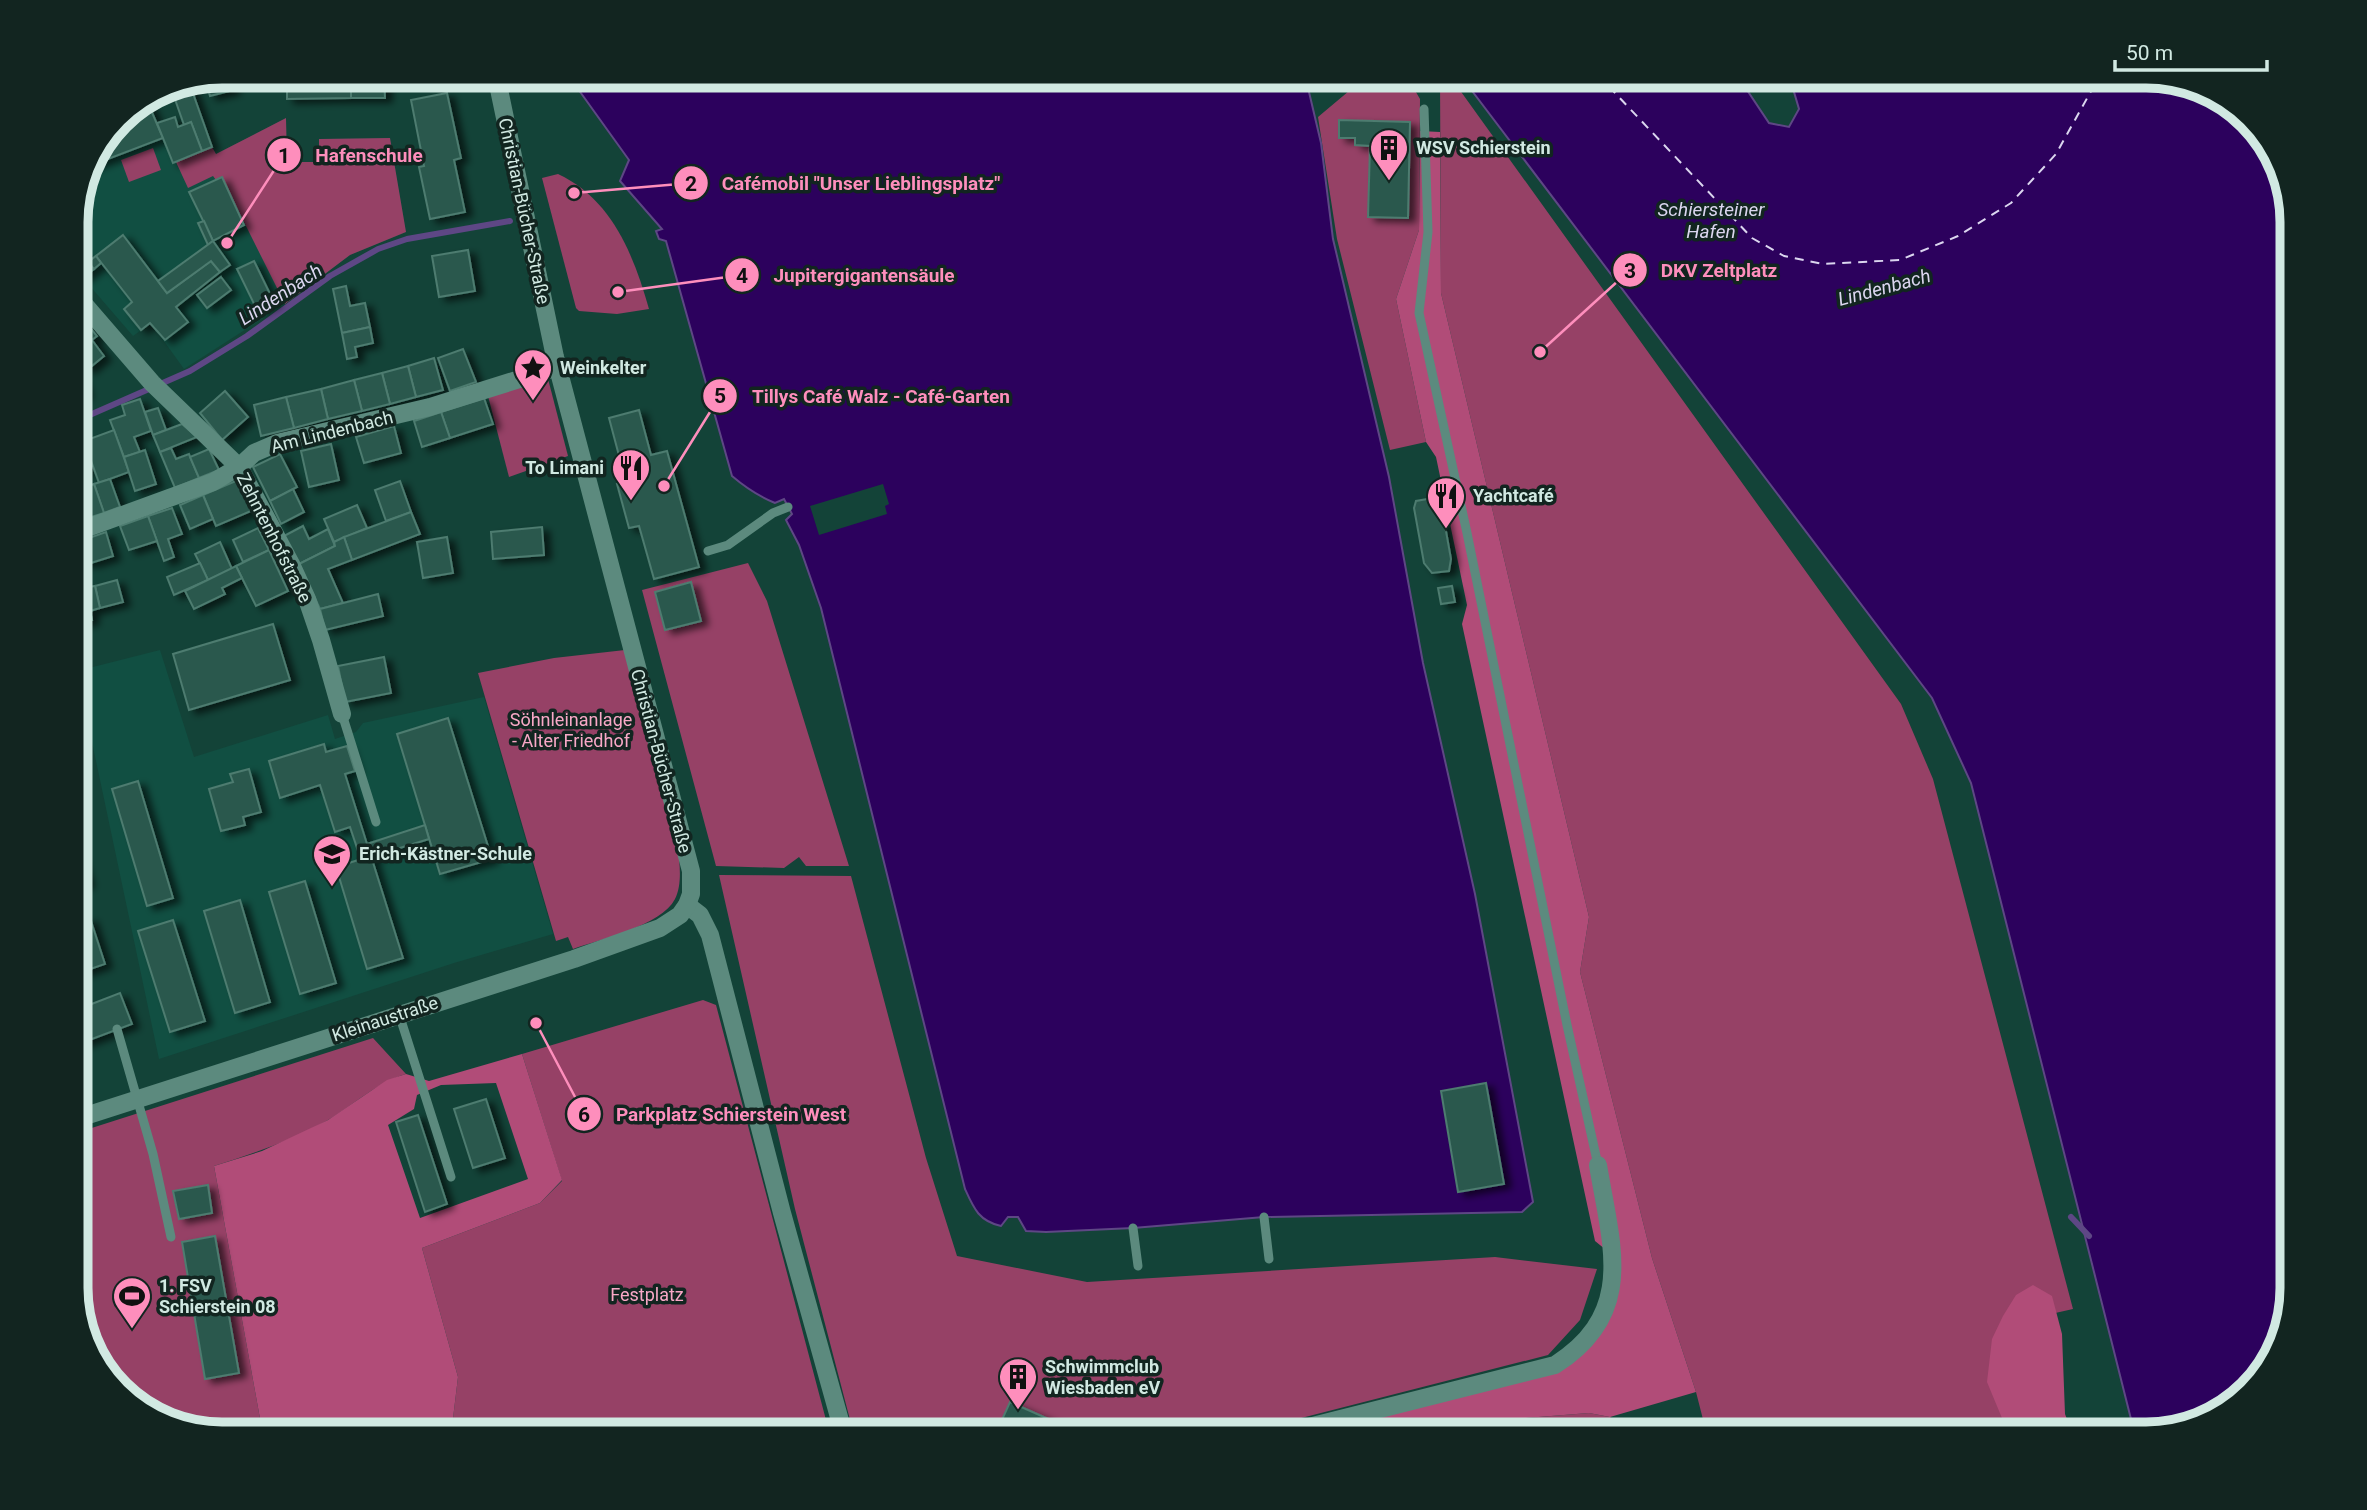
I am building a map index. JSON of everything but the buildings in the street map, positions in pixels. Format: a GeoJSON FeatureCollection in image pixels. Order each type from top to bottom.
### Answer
{"type":"FeatureCollection","features":[{"type":"Feature","properties":{"kind":"street","name":"Christian-Bücher-Straße"},"geometry":{"type":"LineString","coordinates":[[498,88],[552,369],[691,871],[691,894],[687,905]]}},
{"type":"Feature","properties":{"kind":"street","name":"Zehntenhofstraße"},"geometry":{"type":"LineString","coordinates":[[88,309],[156,387],[239,467],[307,599],[342,714]]}},
{"type":"Feature","properties":{"kind":"street","name":"Am Lindenbach"},"geometry":{"type":"LineString","coordinates":[[88,528],[213,482],[239,467],[254,453],[276,443],[430,407],[552,369]]}},
{"type":"Feature","properties":{"kind":"street"},"geometry":{"type":"LineString","coordinates":[[687,905],[700,915],[710,934],[782,1213],[840,1422]]}},
{"type":"Feature","properties":{"kind":"street","name":"Kleinaustraße"},"geometry":{"type":"LineString","coordinates":[[88,1115],[574,959],[660,928],[680,915],[687,905]]}},
{"type":"Feature","properties":{"kind":"street"},"geometry":{"type":"LineString","coordinates":[[1329,1422],[1555,1365],[1571,1355],[1596,1328],[1604,1312],[1613,1279],[1614,1262],[1598,1165]]}},
{"type":"Feature","properties":{"kind":"lane"},"geometry":{"type":"LineString","coordinates":[[1424,109],[1428,232],[1419,313],[1598,1165]]}},
{"type":"Feature","properties":{"kind":"lane"},"geometry":{"type":"LineString","coordinates":[[708,551],[728,545],[773,513],[788,507]]}},
{"type":"Feature","properties":{"kind":"lane"},"geometry":{"type":"LineString","coordinates":[[342,714],[376,822]]}},
{"type":"Feature","properties":{"kind":"lane"},"geometry":{"type":"LineString","coordinates":[[399,1014],[451,1177]]}},
{"type":"Feature","properties":{"kind":"lane"},"geometry":{"type":"LineString","coordinates":[[117,1030],[139,1098],[171,1237]]}},
{"type":"Feature","properties":{"kind":"lane"},"geometry":{"type":"LineString","coordinates":[[1264,1217],[1269,1259]]}},
{"type":"Feature","properties":{"kind":"lane"},"geometry":{"type":"LineString","coordinates":[[1133,1228],[1138,1266]]}},
{"type":"Feature","properties":{"kind":"shaded area"},"geometry":{"type":"Polygon","coordinates":[[[150,108],[173,163],[212,147],[216,154],[286,118],[287,162],[319,162],[319,139],[390,138],[406,232],[350,255],[285,304],[184,369],[151,323],[133,336],[88,284],[88,212],[92,186],[101,162],[115,140],[140,115],[150,108]]]}},
{"type":"Feature","properties":{"kind":"shaded area"},"geometry":{"type":"Polygon","coordinates":[[[1420,131],[1440,132],[1441,293],[1589,917],[1580,972],[1652,1258],[1696,1392],[1610,1417],[1589,1413],[1526,1418],[1527,1422],[1352,1422],[1583,1353],[1616,1258],[1595,1241],[1462,624],[1467,605],[1436,457],[1426,442],[1396,299],[1419,230],[1420,131]]]}},
{"type":"Feature","properties":{"kind":"shaded area","name":"Erich-Kästner-Schule"},"geometry":{"type":"Polygon","coordinates":[[[160,650],[194,757],[328,715],[335,739],[356,732],[363,723],[484,697],[553,934],[454,963],[159,1059],[88,723],[88,668],[160,650]]]}},
{"type":"Feature","properties":{"kind":"shaded area"},"geometry":{"type":"Polygon","coordinates":[[[522,1054],[562,1180],[540,1203],[422,1248],[458,1377],[453,1422],[261,1422],[214,1166],[262,1151],[328,1120],[387,1080],[406,1074],[429,1081],[522,1054]],[[496,1083],[441,1085],[417,1095],[414,1109],[388,1125],[420,1218],[528,1179],[496,1083]]]}},
{"type":"Feature","properties":{"kind":"shaded area"},"geometry":{"type":"Polygon","coordinates":[[[2033,1285],[2052,1296],[2062,1334],[2065,1414],[2068,1422],[2004,1422],[1987,1382],[1992,1339],[2016,1295],[2033,1285]]]}},
{"type":"Feature","properties":{"kind":"green space"},"geometry":{"type":"Polygon","coordinates":[[[1353,88],[1414,88],[1420,99],[1419,230],[1396,299],[1426,442],[1390,450],[1337,239],[1318,117],[1353,88]]]}},
{"type":"Feature","properties":{"kind":"green space"},"geometry":{"type":"Polygon","coordinates":[[[1440,88],[1458,88],[1901,704],[1933,779],[2073,1309],[2016,1322],[2042,1422],[1704,1422],[1652,1258],[1580,972],[1589,917],[1441,293],[1440,88]]]}},
{"type":"Feature","properties":{"kind":"green space"},"geometry":{"type":"Polygon","coordinates":[[[286,118],[287,162],[319,162],[319,139],[390,138],[406,232],[350,255],[285,304],[222,178],[216,180],[213,176],[188,188],[176,162],[212,147],[216,154],[286,118]]]}},
{"type":"Feature","properties":{"kind":"green space"},"geometry":{"type":"Polygon","coordinates":[[[153,148],[161,170],[129,182],[121,160],[153,148]]]}},
{"type":"Feature","properties":{"kind":"green space"},"geometry":{"type":"Polygon","coordinates":[[[558,174],[593,198],[607,214],[628,250],[649,309],[617,314],[579,311],[576,308],[542,178],[558,174]]]}},
{"type":"Feature","properties":{"kind":"green space"},"geometry":{"type":"Polygon","coordinates":[[[547,375],[568,456],[509,477],[488,396],[547,375]]]}},
{"type":"Feature","properties":{"kind":"green space"},"geometry":{"type":"Polygon","coordinates":[[[748,563],[767,601],[849,866],[806,866],[799,857],[784,868],[716,866],[642,590],[748,563]]]}},
{"type":"Feature","properties":{"kind":"green space","name":"Söhnleinanlage - Alter Friedhof"},"geometry":{"type":"Polygon","coordinates":[[[625,650],[678,850],[679,888],[675,899],[657,917],[629,930],[573,949],[568,937],[556,941],[478,673],[554,658],[625,650]]]}},
{"type":"Feature","properties":{"kind":"green space"},"geometry":{"type":"Polygon","coordinates":[[[719,875],[851,876],[926,1158],[957,1256],[1087,1282],[1495,1257],[1597,1269],[1580,1320],[1548,1355],[1286,1422],[851,1422],[795,1209],[719,875]]]}},
{"type":"Feature","properties":{"kind":"green space","name":"Festplatz"},"geometry":{"type":"Polygon","coordinates":[[[703,1000],[716,1005],[827,1422],[453,1422],[458,1377],[422,1248],[540,1203],[562,1181],[522,1054],[703,1000]]]}},
{"type":"Feature","properties":{"kind":"green space"},"geometry":{"type":"Polygon","coordinates":[[[373,1038],[406,1074],[385,1083],[328,1120],[300,1134],[214,1166],[261,1422],[204,1421],[170,1412],[154,1405],[133,1389],[105,1356],[92,1324],[88,1298],[88,1129],[373,1038]]]}},
{"type":"Feature","properties":{"kind":"green space"},"geometry":{"type":"Polygon","coordinates":[[[1589,1413],[1610,1417],[1615,1422],[1527,1422],[1526,1418],[1589,1413]]]}},
{"type":"Feature","properties":{"kind":"water"},"geometry":{"type":"Polygon","coordinates":[[[577,88],[1308,88],[1321,143],[1333,239],[1389,477],[1423,663],[1475,894],[1533,1202],[1522,1212],[1264,1217],[1046,1232],[1026,1231],[1018,1217],[1008,1217],[1001,1226],[987,1221],[978,1213],[965,1189],[821,608],[799,545],[786,520],[792,514],[784,499],[775,503],[732,476],[666,241],[659,239],[656,231],[662,229],[620,181],[629,160],[577,88]]]}},
{"type":"Feature","properties":{"kind":"water","name":"Schiersteiner Hafen"},"geometry":{"type":"Polygon","coordinates":[[[1470,88],[1746,88],[1769,123],[1789,127],[1799,109],[1793,88],[2155,88],[2189,95],[2220,110],[2240,127],[2262,154],[2275,186],[2280,221],[2280,1289],[2275,1324],[2257,1363],[2234,1389],[2220,1400],[2189,1415],[2172,1420],[2132,1422],[1971,783],[1932,698],[1470,88]]]}},
{"type":"Feature","properties":{"kind":"pier"},"geometry":{"type":"Polygon","coordinates":[[[883,484],[889,504],[885,506],[887,514],[819,535],[810,506],[883,484]]]}},
{"type":"Feature","properties":{"kind":"waterway","name":"Lindenbach"},"geometry":{"type":"LineString","coordinates":[[88,416],[190,371],[247,336],[330,276],[378,249],[407,239],[510,221]]}},
{"type":"Feature","properties":{"kind":"waterway"},"geometry":{"type":"LineString","coordinates":[[2071,1217],[2089,1236]]}},
{"type":"Feature","properties":{"kind":"ferry route"},"geometry":{"type":"LineString","coordinates":[[1610,88],[1752,238],[1784,256],[1823,264],[1900,260],[1958,236],[2011,203],[2056,154],[2093,88]]}},
{"type":"Feature","properties":{"kind":"place","name":"WSV Schierstein"},"geometry":{"type":"Point","coordinates":[1389,182]}},
{"type":"Feature","properties":{"kind":"place","name":"Cafémobil \"Unser Lieblingsplatz\""},"geometry":{"type":"Point","coordinates":[574,193]}},
{"type":"Feature","properties":{"kind":"place","name":"Hafenschule"},"geometry":{"type":"Point","coordinates":[227,243]}},
{"type":"Feature","properties":{"kind":"place","name":"Jupitergigantensäule"},"geometry":{"type":"Point","coordinates":[618,292]}},
{"type":"Feature","properties":{"kind":"place","name":"DKV Zeltplatz"},"geometry":{"type":"Point","coordinates":[1540,352]}},
{"type":"Feature","properties":{"kind":"place","name":"Weinkelter"},"geometry":{"type":"Point","coordinates":[533,402]}},
{"type":"Feature","properties":{"kind":"place","name":"Tillys Café Walz - Café-Garten"},"geometry":{"type":"Point","coordinates":[664,486]}},
{"type":"Feature","properties":{"kind":"place","name":"To Limani"},"geometry":{"type":"Point","coordinates":[631,502]}},
{"type":"Feature","properties":{"kind":"place","name":"Yachtcafé"},"geometry":{"type":"Point","coordinates":[1446,530]}},
{"type":"Feature","properties":{"kind":"place","name":"Erich-Kästner-Schule"},"geometry":{"type":"Point","coordinates":[332,888]}},
{"type":"Feature","properties":{"kind":"place","name":"Parkplatz Schierstein West"},"geometry":{"type":"Point","coordinates":[536,1023]}},
{"type":"Feature","properties":{"kind":"place","name":"1. FSV Schierstein 08"},"geometry":{"type":"Point","coordinates":[132,1330]}},
{"type":"Feature","properties":{"kind":"place","name":"Schwimmclub Wiesbaden eV"},"geometry":{"type":"Point","coordinates":[1018,1411]}}]}
